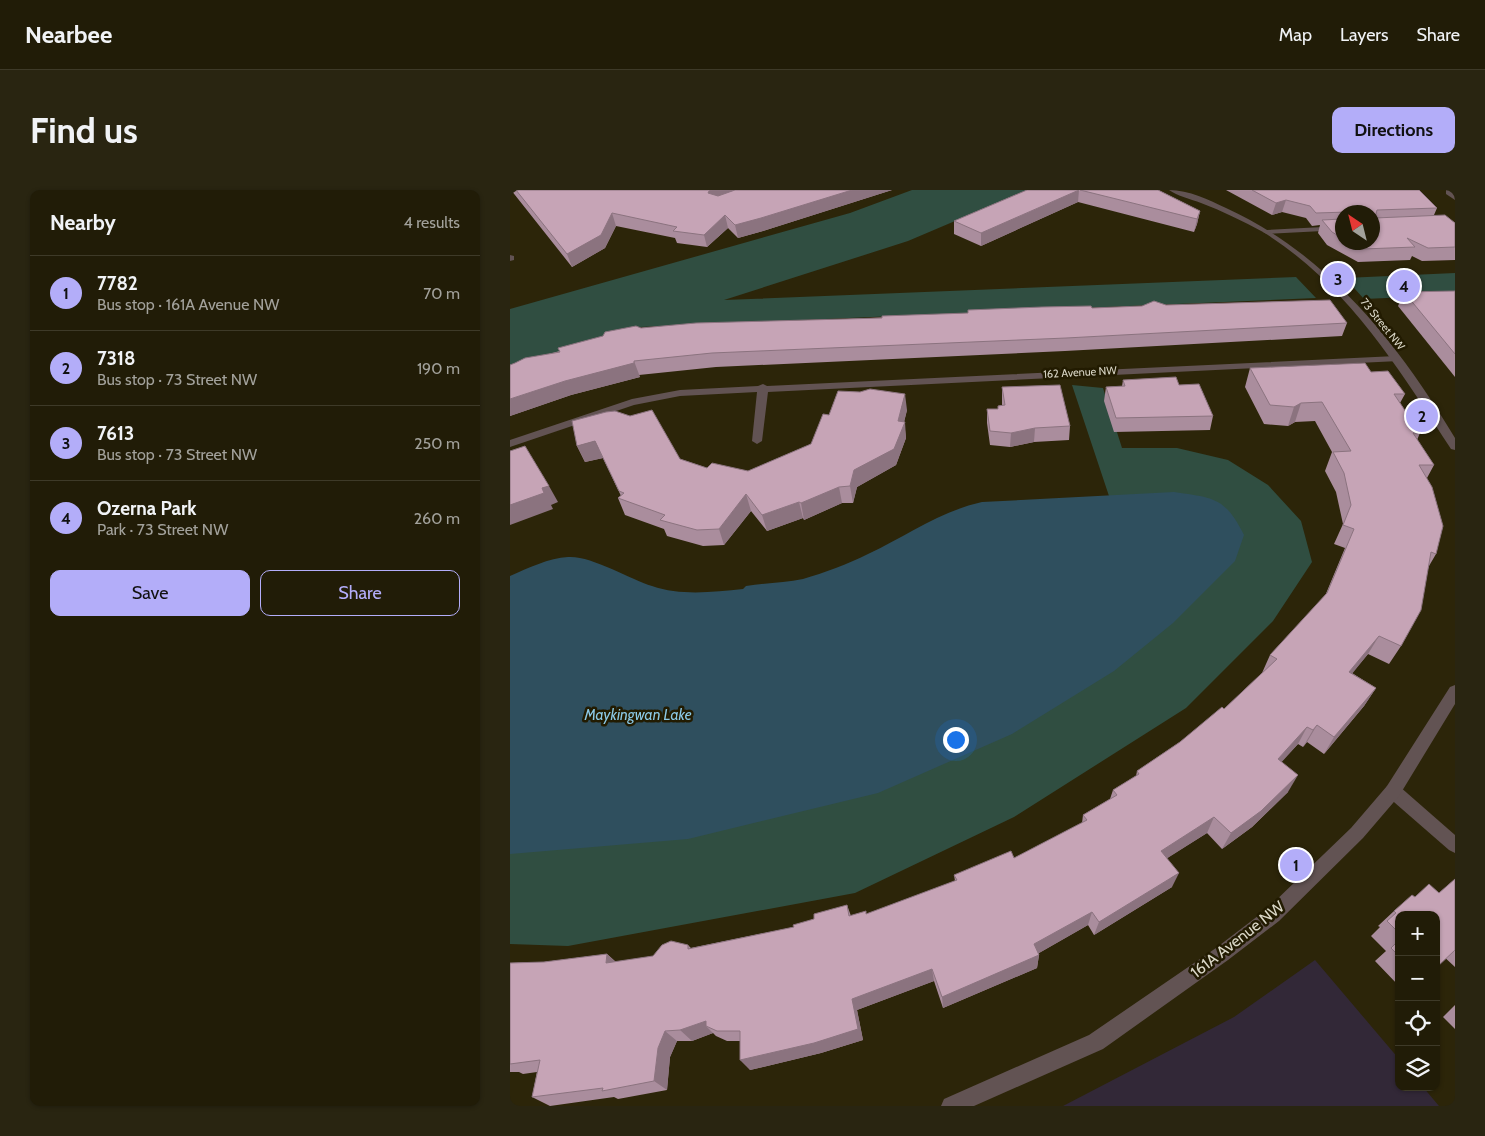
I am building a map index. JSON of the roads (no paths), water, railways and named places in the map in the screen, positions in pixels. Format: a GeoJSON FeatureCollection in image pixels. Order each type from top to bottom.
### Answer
{"type":"FeatureCollection","features":[{"type":"Feature","properties":{"kind":"street","name":"73 Street NW"},"geometry":{"type":"LineString","coordinates":[[1173,190],[1217,205],[1267,232],[1312,265],[1356,309],[1396,359],[1453,441]]}},
{"type":"Feature","properties":{"kind":"street"},"geometry":{"type":"LineString","coordinates":[[1267,232],[1335,228]]}},
{"type":"Feature","properties":{"kind":"street","name":"162 Avenue NW"},"geometry":{"type":"LineString","coordinates":[[510,444],[632,402],[680,393],[763,387],[1396,359]]}},
{"type":"Feature","properties":{"kind":"street"},"geometry":{"type":"LineString","coordinates":[[757,441],[763,387]]}},
{"type":"Feature","properties":{"kind":"street","name":"161A Avenue NW"},"geometry":{"type":"LineString","coordinates":[[950,1106],[1096,1042],[1222,954],[1272,914],[1357,833],[1393,791],[1455,691]]}},
{"type":"Feature","properties":{"kind":"street"},"geometry":{"type":"LineString","coordinates":[[1393,791],[1455,845]]}},
{"type":"Feature","properties":{"kind":"water","name":"Maykingwan Lake"},"geometry":{"type":"Polygon","coordinates":[[[1174,492],[1209,498],[1224,506],[1231,513],[1244,535],[1235,561],[1173,623],[1114,671],[1012,734],[878,793],[688,839],[510,854],[510,576],[553,559],[577,557],[598,563],[643,583],[663,589],[697,592],[743,589],[746,586],[803,579],[828,571],[868,554],[937,518],[966,506],[982,502],[1174,492]]]}},
{"type":"Feature","properties":{"kind":"place","name":"7613"},"geometry":{"type":"Point","coordinates":[1338,279]}},
{"type":"Feature","properties":{"kind":"place","name":"Ozerna Park"},"geometry":{"type":"Point","coordinates":[1404,286]}},
{"type":"Feature","properties":{"kind":"place","name":"7318"},"geometry":{"type":"Point","coordinates":[1422,416]}},
{"type":"Feature","properties":{"kind":"place","name":"7782"},"geometry":{"type":"Point","coordinates":[1296,865]}}]}
